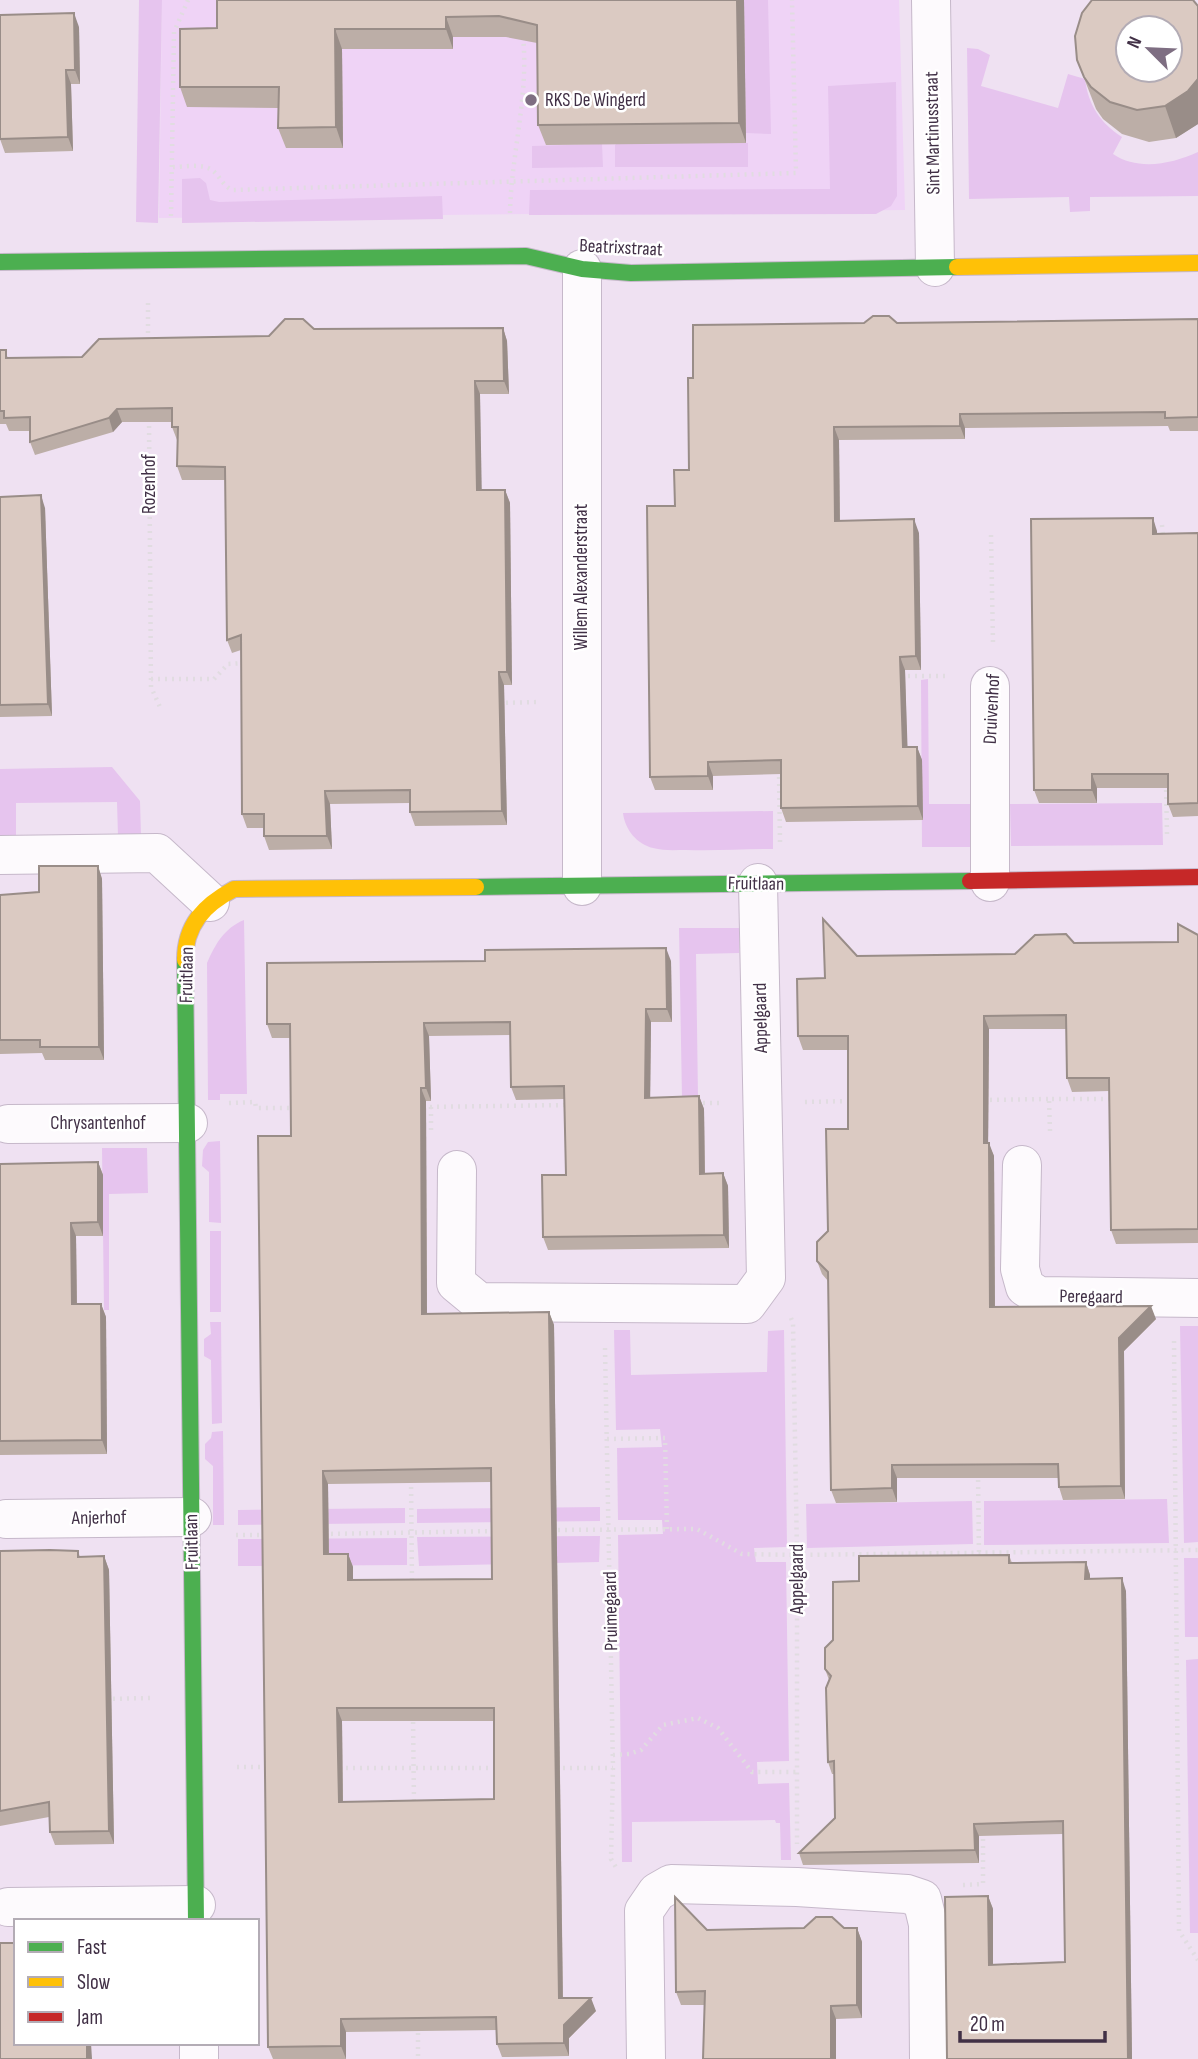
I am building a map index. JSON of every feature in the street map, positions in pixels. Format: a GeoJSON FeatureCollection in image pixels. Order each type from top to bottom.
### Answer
{"type":"FeatureCollection","features":[{"type":"Feature","properties":{"kind":"street","name":"Sint Martinusstraat"},"geometry":{"type":"LineString","coordinates":[[931,0],[934,267]]}},
{"type":"Feature","properties":{"kind":"street","name":"Beatrixstraat"},"geometry":{"type":"LineString","coordinates":[[0,262],[526,256],[582,269],[631,272],[1198,263]]}},
{"type":"Feature","properties":{"kind":"street","name":"Willem Alexanderstraat"},"geometry":{"type":"LineString","coordinates":[[582,269],[582,886]]}},
{"type":"Feature","properties":{"kind":"street","name":"Druivenhof"},"geometry":{"type":"LineString","coordinates":[[990,882],[992,681]]}},
{"type":"Feature","properties":{"kind":"street"},"geometry":{"type":"LineString","coordinates":[[0,855],[157,853],[210,902]]}},
{"type":"Feature","properties":{"kind":"street","name":"Fruitlaan"},"geometry":{"type":"LineString","coordinates":[[196,1913],[185,942],[195,921],[210,902],[234,889],[990,882],[1198,877]]}},
{"type":"Feature","properties":{"kind":"street","name":"Appelgaard"},"geometry":{"type":"LineString","coordinates":[[766,1278],[763,1102],[769,884]]}},
{"type":"Feature","properties":{"kind":"street","name":"Chrysantenhof"},"geometry":{"type":"LineString","coordinates":[[8,1124],[187,1113]]}},
{"type":"Feature","properties":{"kind":"street","name":"Peregaard"},"geometry":{"type":"LineString","coordinates":[[1022,1165],[1020,1269],[1025,1287],[1039,1296],[1186,1298]]}},
{"type":"Feature","properties":{"kind":"street"},"geometry":{"type":"LineString","coordinates":[[457,1170],[456,1283],[479,1302],[747,1304],[766,1278]]}},
{"type":"Feature","properties":{"kind":"street","name":"Anjerhof"},"geometry":{"type":"LineString","coordinates":[[6,1519],[192,1526]]}},
{"type":"Feature","properties":{"kind":"street"},"geometry":{"type":"LineString","coordinates":[[646,2059],[644,1911],[657,1892],[671,1884],[797,1887],[907,1894],[922,1899],[928,1924],[929,2059]]}},
{"type":"Feature","properties":{"kind":"street"},"geometry":{"type":"LineString","coordinates":[[8,1907],[196,1913]]}},
{"type":"Feature","properties":{"kind":"path"},"geometry":{"type":"LineString","coordinates":[[188,0],[174,32],[173,167],[204,166],[214,171],[223,186],[232,190],[796,173],[792,0]]}},
{"type":"Feature","properties":{"kind":"path"},"geometry":{"type":"LineString","coordinates":[[510,256],[511,181],[520,116],[524,52],[522,28]]}},
{"type":"Feature","properties":{"kind":"path"},"geometry":{"type":"LineString","coordinates":[[148,348],[149,259]]}},
{"type":"Feature","properties":{"kind":"path","name":"Rozenhof"},"geometry":{"type":"LineString","coordinates":[[149,417],[151,687],[160,707]]}},
{"type":"Feature","properties":{"kind":"path"},"geometry":{"type":"LineString","coordinates":[[1162,525],[1163,539]]}},
{"type":"Feature","properties":{"kind":"path","name":"Druivenhof"},"geometry":{"type":"LineString","coordinates":[[990,535],[992,681]]}},
{"type":"Feature","properties":{"kind":"path"},"geometry":{"type":"LineString","coordinates":[[151,679],[214,679],[228,664],[255,663]]}},
{"type":"Feature","properties":{"kind":"path"},"geometry":{"type":"LineString","coordinates":[[900,676],[992,681]]}},
{"type":"Feature","properties":{"kind":"path"},"geometry":{"type":"LineString","coordinates":[[489,703],[581,700]]}},
{"type":"Feature","properties":{"kind":"path"},"geometry":{"type":"LineString","coordinates":[[769,884],[779,761]]}},
{"type":"Feature","properties":{"kind":"path"},"geometry":{"type":"LineString","coordinates":[[1166,782],[1167,877]]}},
{"type":"Feature","properties":{"kind":"path"},"geometry":{"type":"LineString","coordinates":[[1022,1165],[1051,1151],[1049,1099]]}},
{"type":"Feature","properties":{"kind":"path"},"geometry":{"type":"LineString","coordinates":[[981,1100],[1117,1099]]}},
{"type":"Feature","properties":{"kind":"path"},"geometry":{"type":"LineString","coordinates":[[694,1103],[858,1101]]}},
{"type":"Feature","properties":{"kind":"path"},"geometry":{"type":"LineString","coordinates":[[187,1113],[255,1102],[256,1108],[310,1108]]}},
{"type":"Feature","properties":{"kind":"path"},"geometry":{"type":"LineString","coordinates":[[418,1107],[569,1105]]}},
{"type":"Feature","properties":{"kind":"path","name":"Appelgaard"},"geometry":{"type":"LineString","coordinates":[[766,1278],[793,1323],[797,1555],[797,1887]]}},
{"type":"Feature","properties":{"kind":"path"},"geometry":{"type":"LineString","coordinates":[[1186,1298],[1177,1551],[1179,1931],[1198,1960]]}},
{"type":"Feature","properties":{"kind":"path","name":"Pruimegaard"},"geometry":{"type":"LineString","coordinates":[[604,1301],[613,1768],[611,1859],[644,1911]]}},
{"type":"Feature","properties":{"kind":"path"},"geometry":{"type":"LineString","coordinates":[[607,1439],[665,1438],[667,1529]]}},
{"type":"Feature","properties":{"kind":"path"},"geometry":{"type":"LineString","coordinates":[[978,1470],[979,1567]]}},
{"type":"Feature","properties":{"kind":"path"},"geometry":{"type":"LineString","coordinates":[[411,1476],[412,1588]]}},
{"type":"Feature","properties":{"kind":"path"},"geometry":{"type":"LineString","coordinates":[[192,1526],[275,1535]]}},
{"type":"Feature","properties":{"kind":"path"},"geometry":{"type":"LineString","coordinates":[[544,1530],[697,1529],[742,1554],[1198,1550]]}},
{"type":"Feature","properties":{"kind":"path"},"geometry":{"type":"LineString","coordinates":[[316,1534],[504,1531]]}},
{"type":"Feature","properties":{"kind":"path"},"geometry":{"type":"LineString","coordinates":[[97,1699],[194,1697]]}},
{"type":"Feature","properties":{"kind":"path"},"geometry":{"type":"LineString","coordinates":[[413,1712],[414,1809]]}},
{"type":"Feature","properties":{"kind":"path"},"geometry":{"type":"LineString","coordinates":[[612,1755],[641,1750],[663,1725],[698,1718],[718,1728],[752,1772],[797,1772]]}},
{"type":"Feature","properties":{"kind":"path"},"geometry":{"type":"LineString","coordinates":[[194,1767],[276,1768]]}},
{"type":"Feature","properties":{"kind":"path"},"geometry":{"type":"LineString","coordinates":[[331,1768],[506,1768]]}},
{"type":"Feature","properties":{"kind":"path"},"geometry":{"type":"LineString","coordinates":[[546,1768],[613,1768]]}},
{"type":"Feature","properties":{"kind":"path"},"geometry":{"type":"LineString","coordinates":[[922,1899],[940,1885],[983,1884],[982,1829]]}},
{"type":"Feature","properties":{"kind":"path"},"geometry":{"type":"LineString","coordinates":[[417,2017],[418,2059]]}},
{"type":"Feature","properties":{"kind":"shaded area"},"geometry":{"type":"Polygon","coordinates":[[[139,0],[162,0],[158,223],[136,222],[139,0]]]}},
{"type":"Feature","properties":{"kind":"shaded area","name":"RKS De Wingerd"},"geometry":{"type":"Polygon","coordinates":[[[162,0],[899,0],[905,210],[159,218],[162,0]]]}},
{"type":"Feature","properties":{"kind":"shaded area"},"geometry":{"type":"Polygon","coordinates":[[[744,0],[768,0],[771,134],[746,133],[744,0]]]}},
{"type":"Feature","properties":{"kind":"shaded area"},"geometry":{"type":"Polygon","coordinates":[[[967,48],[978,49],[990,55],[981,86],[1058,108],[1068,74],[1085,79],[1096,112],[1107,126],[1122,137],[1113,154],[1133,163],[1155,164],[1198,152],[1198,196],[1090,197],[1090,211],[1070,212],[1069,197],[969,199],[967,48]]]}},
{"type":"Feature","properties":{"kind":"shaded area"},"geometry":{"type":"Polygon","coordinates":[[[896,82],[897,196],[891,206],[876,214],[529,215],[530,190],[830,189],[828,86],[896,82]]]}},
{"type":"Feature","properties":{"kind":"shaded area"},"geometry":{"type":"Polygon","coordinates":[[[619,142],[748,143],[748,167],[615,167],[615,145],[619,142]]]}},
{"type":"Feature","properties":{"kind":"shaded area"},"geometry":{"type":"Polygon","coordinates":[[[602,144],[603,167],[532,168],[532,146],[602,144]]]}},
{"type":"Feature","properties":{"kind":"shaded area"},"geometry":{"type":"Polygon","coordinates":[[[200,178],[206,183],[210,200],[219,202],[442,196],[443,219],[182,223],[182,179],[200,178]]]}},
{"type":"Feature","properties":{"kind":"shaded area"},"geometry":{"type":"Polygon","coordinates":[[[928,679],[929,804],[974,804],[972,847],[922,847],[921,680],[928,679]]]}},
{"type":"Feature","properties":{"kind":"shaded area"},"geometry":{"type":"Polygon","coordinates":[[[112,767],[140,801],[141,836],[118,836],[117,802],[16,803],[16,837],[0,836],[0,769],[112,767]]]}},
{"type":"Feature","properties":{"kind":"shaded area"},"geometry":{"type":"Polygon","coordinates":[[[1162,803],[1163,845],[1011,846],[1010,804],[1162,803]]]}},
{"type":"Feature","properties":{"kind":"shaded area"},"geometry":{"type":"Polygon","coordinates":[[[773,811],[773,849],[719,850],[665,850],[647,846],[637,840],[629,830],[623,813],[773,811]]]}},
{"type":"Feature","properties":{"kind":"shaded area"},"geometry":{"type":"Polygon","coordinates":[[[244,920],[247,1094],[220,1094],[220,1100],[208,1100],[207,963],[226,932],[244,920]]]}},
{"type":"Feature","properties":{"kind":"shaded area"},"geometry":{"type":"Polygon","coordinates":[[[679,928],[739,928],[739,953],[696,954],[698,1098],[682,1098],[679,928]]]}},
{"type":"Feature","properties":{"kind":"shaded area"},"geometry":{"type":"Polygon","coordinates":[[[220,1141],[221,1223],[209,1222],[209,1172],[202,1166],[203,1150],[208,1142],[220,1141]]]}},
{"type":"Feature","properties":{"kind":"shaded area"},"geometry":{"type":"Polygon","coordinates":[[[102,1148],[147,1148],[148,1193],[109,1194],[109,1310],[104,1310],[102,1148]]]}},
{"type":"Feature","properties":{"kind":"shaded area"},"geometry":{"type":"Polygon","coordinates":[[[210,1231],[221,1231],[221,1312],[210,1312],[210,1231]]]}},
{"type":"Feature","properties":{"kind":"shaded area"},"geometry":{"type":"Polygon","coordinates":[[[210,1322],[221,1322],[222,1423],[212,1424],[211,1360],[204,1356],[204,1339],[211,1334],[210,1322]]]}},
{"type":"Feature","properties":{"kind":"shaded area"},"geometry":{"type":"Polygon","coordinates":[[[1180,1326],[1198,1326],[1198,1542],[1184,1543],[1180,1326]]]}},
{"type":"Feature","properties":{"kind":"shaded area"},"geometry":{"type":"Polygon","coordinates":[[[614,1330],[630,1330],[631,1375],[767,1372],[768,1331],[784,1330],[787,1547],[754,1548],[756,1562],[786,1562],[789,1761],[757,1762],[758,1784],[789,1783],[791,1860],[781,1860],[780,1823],[775,1820],[632,1822],[632,1862],[622,1862],[618,1535],[663,1534],[662,1520],[618,1520],[617,1448],[662,1447],[660,1429],[616,1430],[614,1330]]]}},
{"type":"Feature","properties":{"kind":"shaded area"},"geometry":{"type":"Polygon","coordinates":[[[223,1431],[224,1525],[213,1525],[213,1466],[205,1459],[205,1444],[211,1438],[212,1432],[223,1431]]]}},
{"type":"Feature","properties":{"kind":"shaded area"},"geometry":{"type":"Polygon","coordinates":[[[1167,1499],[1169,1543],[984,1545],[984,1501],[1167,1499]]]}},
{"type":"Feature","properties":{"kind":"shaded area"},"geometry":{"type":"Polygon","coordinates":[[[972,1501],[973,1544],[807,1548],[806,1504],[972,1501]]]}},
{"type":"Feature","properties":{"kind":"shaded area"},"geometry":{"type":"Polygon","coordinates":[[[600,1507],[600,1521],[417,1523],[417,1509],[600,1507]]]}},
{"type":"Feature","properties":{"kind":"shaded area"},"geometry":{"type":"Polygon","coordinates":[[[405,1508],[405,1523],[238,1525],[238,1510],[405,1508]]]}},
{"type":"Feature","properties":{"kind":"shaded area"},"geometry":{"type":"Polygon","coordinates":[[[600,1536],[599,1562],[419,1566],[417,1537],[600,1536]]]}},
{"type":"Feature","properties":{"kind":"shaded area"},"geometry":{"type":"Polygon","coordinates":[[[407,1538],[407,1565],[238,1566],[238,1539],[407,1538]]]}},
{"type":"Feature","properties":{"kind":"shaded area"},"geometry":{"type":"Polygon","coordinates":[[[1184,1558],[1198,1558],[1198,1637],[1185,1637],[1184,1558]]]}},
{"type":"Feature","properties":{"kind":"shaded area"},"geometry":{"type":"Polygon","coordinates":[[[1198,1659],[1198,1933],[1190,1933],[1186,1660],[1198,1659]]]}},
{"type":"Feature","properties":{"kind":"building"},"geometry":{"type":"Polygon","coordinates":[[[217,0],[737,0],[739,123],[538,125],[537,25],[499,16],[446,17],[446,29],[335,29],[336,127],[278,128],[279,87],[180,87],[180,29],[217,28],[217,0]]]}},
{"type":"Feature","properties":{"kind":"building"},"geometry":{"type":"Polygon","coordinates":[[[1092,0],[1193,0],[1198,6],[1198,79],[1188,91],[1165,106],[1137,110],[1110,102],[1091,87],[1084,77],[1077,60],[1075,36],[1082,13],[1092,0]]]}},
{"type":"Feature","properties":{"kind":"building"},"geometry":{"type":"Polygon","coordinates":[[[74,13],[75,70],[66,70],[68,137],[0,139],[0,15],[74,13]]]}},
{"type":"Feature","properties":{"kind":"building"},"geometry":{"type":"Polygon","coordinates":[[[873,316],[889,316],[897,323],[1198,319],[1198,417],[1165,418],[1165,412],[960,414],[960,426],[834,427],[835,521],[914,519],[916,656],[900,657],[903,747],[917,747],[918,806],[781,808],[781,760],[708,762],[708,776],[650,777],[647,506],[675,506],[674,470],[689,470],[688,378],[693,378],[693,325],[864,323],[873,316]]]}},
{"type":"Feature","properties":{"kind":"building"},"geometry":{"type":"Polygon","coordinates":[[[285,319],[303,319],[314,329],[503,328],[504,381],[475,381],[477,490],[505,490],[507,672],[499,672],[502,811],[410,812],[410,790],[325,791],[327,836],[264,836],[264,814],[242,814],[241,635],[227,640],[225,467],[177,466],[178,427],[172,427],[172,408],[117,409],[109,418],[30,442],[30,417],[4,418],[4,411],[0,411],[0,350],[6,350],[6,358],[82,357],[99,339],[269,336],[285,319]]]}},
{"type":"Feature","properties":{"kind":"building"},"geometry":{"type":"Polygon","coordinates":[[[41,495],[48,704],[0,705],[0,497],[41,495]]]}},
{"type":"Feature","properties":{"kind":"building"},"geometry":{"type":"Polygon","coordinates":[[[1153,518],[1153,534],[1198,533],[1198,803],[1168,804],[1168,774],[1092,774],[1092,790],[1034,790],[1031,519],[1153,518]]]}},
{"type":"Feature","properties":{"kind":"building"},"geometry":{"type":"Polygon","coordinates":[[[39,866],[98,866],[99,1047],[40,1047],[40,1040],[0,1040],[0,895],[39,892],[39,866]]]}},
{"type":"Feature","properties":{"kind":"building"},"geometry":{"type":"Polygon","coordinates":[[[823,919],[857,956],[1015,954],[1035,935],[1066,934],[1074,943],[1178,942],[1178,924],[1198,935],[1198,1229],[1111,1230],[1109,1078],[1067,1078],[1066,1015],[984,1016],[984,1143],[989,1143],[990,1307],[1151,1306],[1119,1338],[1121,1486],[1059,1487],[1058,1464],[892,1465],[892,1488],[831,1490],[828,1272],[817,1261],[817,1242],[828,1231],[826,1129],[848,1129],[848,1036],[798,1036],[797,979],[825,978],[823,919]]]}},
{"type":"Feature","properties":{"kind":"building"},"geometry":{"type":"Polygon","coordinates":[[[666,948],[667,1009],[646,1009],[645,1098],[699,1096],[700,1174],[723,1173],[724,1235],[543,1237],[542,1175],[566,1175],[564,1086],[511,1087],[510,1022],[424,1023],[426,1088],[421,1088],[422,1314],[549,1312],[559,1998],[591,1998],[564,2025],[564,2043],[497,2044],[496,2017],[341,2019],[341,2046],[268,2047],[258,1136],[291,1136],[290,1024],[267,1024],[267,963],[485,961],[485,950],[666,948]],[[491,1468],[323,1471],[324,1554],[348,1554],[348,1580],[492,1579],[491,1468]],[[337,1708],[339,1802],[494,1799],[494,1708],[337,1708]]]}},
{"type":"Feature","properties":{"kind":"building"},"geometry":{"type":"Polygon","coordinates":[[[98,1162],[98,1222],[71,1223],[72,1304],[101,1304],[102,1440],[0,1441],[0,1164],[98,1162]]]}},
{"type":"Feature","properties":{"kind":"building"},"geometry":{"type":"Polygon","coordinates":[[[0,1551],[78,1551],[78,1557],[104,1556],[109,1831],[50,1832],[49,1802],[0,1811],[0,1551]]]}},
{"type":"Feature","properties":{"kind":"building"},"geometry":{"type":"Polygon","coordinates":[[[1009,1555],[1009,1563],[1086,1562],[1085,1579],[1122,1578],[1128,2059],[947,2059],[945,1897],[988,1896],[989,1965],[1065,1962],[1063,1821],[974,1824],[975,1850],[799,1853],[835,1818],[834,1761],[828,1762],[826,1688],[831,1676],[825,1669],[825,1648],[833,1640],[833,1582],[859,1581],[859,1556],[1009,1555]]]}},
{"type":"Feature","properties":{"kind":"building"},"geometry":{"type":"Polygon","coordinates":[[[675,1897],[707,1930],[804,1928],[816,1917],[832,1917],[844,1928],[857,1928],[857,2005],[831,2006],[831,2059],[703,2059],[705,1991],[676,1992],[675,1897]]]}},
{"type":"Feature","properties":{"kind":"building"},"geometry":{"type":"Polygon","coordinates":[[[0,1943],[14,1943],[14,2045],[87,2045],[87,2059],[0,2059],[0,1943]]]}},
{"type":"Feature","properties":{"kind":"traffic: fast"},"geometry":{"type":"LineString","coordinates":[[0,262],[526,256],[582,269],[631,273],[957,267]]}},
{"type":"Feature","properties":{"kind":"traffic: fast"},"geometry":{"type":"LineString","coordinates":[[476,887],[970,881]]}},
{"type":"Feature","properties":{"kind":"traffic: fast"},"geometry":{"type":"LineString","coordinates":[[185,960],[196,1919]]}},
{"type":"Feature","properties":{"kind":"traffic: slow"},"geometry":{"type":"LineString","coordinates":[[957,267],[1198,263]]}},
{"type":"Feature","properties":{"kind":"traffic: slow"},"geometry":{"type":"LineString","coordinates":[[185,960],[188,936],[198,917],[234,889],[476,887]]}},
{"type":"Feature","properties":{"kind":"traffic: jam"},"geometry":{"type":"LineString","coordinates":[[970,881],[1198,877]]}},
{"type":"Feature","properties":{"kind":"place","name":"RKS De Wingerd"},"geometry":{"type":"Point","coordinates":[531,100]}}]}
